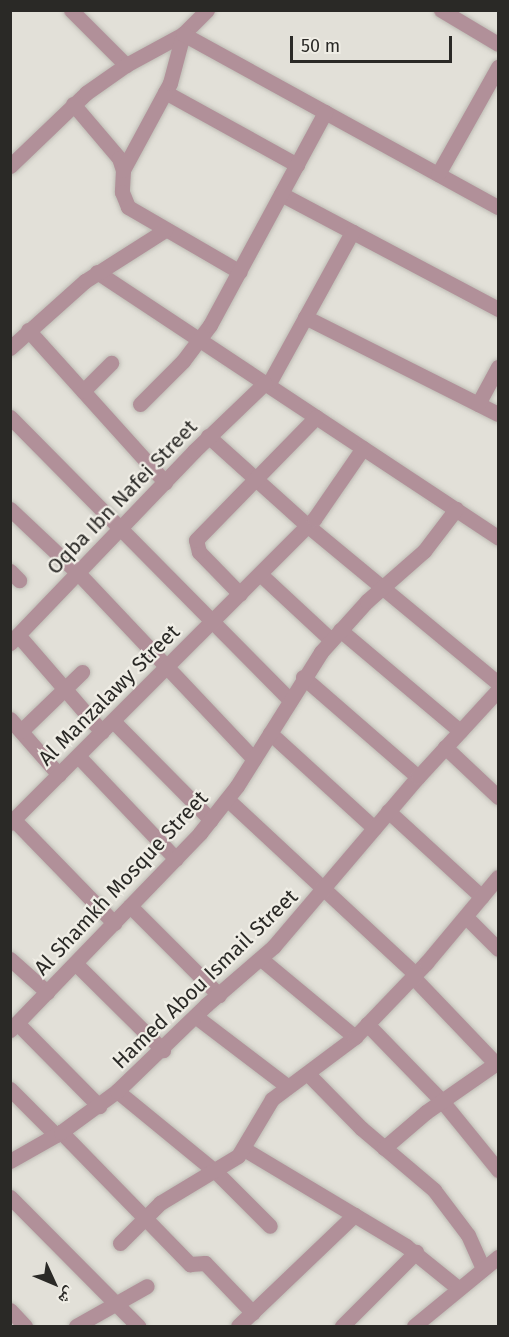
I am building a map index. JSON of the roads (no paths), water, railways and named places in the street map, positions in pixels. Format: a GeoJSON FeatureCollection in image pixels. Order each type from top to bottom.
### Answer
{"type":"FeatureCollection","features":[{"type":"Feature","properties":{"kind":"street"},"geometry":{"type":"LineString","coordinates":[[71,10],[126,65]]}},
{"type":"Feature","properties":{"kind":"street"},"geometry":{"type":"LineString","coordinates":[[441,10],[498,44]]}},
{"type":"Feature","properties":{"kind":"street"},"geometry":{"type":"LineString","coordinates":[[123,171],[165,92],[183,34],[199,14]]}},
{"type":"Feature","properties":{"kind":"street"},"geometry":{"type":"LineString","coordinates":[[10,166],[73,104],[126,65],[183,34]]}},
{"type":"Feature","properties":{"kind":"street"},"geometry":{"type":"LineString","coordinates":[[183,34],[498,207]]}},
{"type":"Feature","properties":{"kind":"street"},"geometry":{"type":"LineString","coordinates":[[438,174],[498,68]]}},
{"type":"Feature","properties":{"kind":"street"},"geometry":{"type":"LineString","coordinates":[[165,92],[297,165]]}},
{"type":"Feature","properties":{"kind":"street"},"geometry":{"type":"LineString","coordinates":[[73,104],[117,155],[123,171],[122,192],[128,207],[240,272]]}},
{"type":"Feature","properties":{"kind":"street"},"geometry":{"type":"LineString","coordinates":[[140,404],[200,340],[240,272],[325,112]]}},
{"type":"Feature","properties":{"kind":"street"},"geometry":{"type":"LineString","coordinates":[[281,194],[498,309]]}},
{"type":"Feature","properties":{"kind":"street"},"geometry":{"type":"LineString","coordinates":[[10,348],[97,272],[165,230]]}},
{"type":"Feature","properties":{"kind":"street","name":"Oqba Ibn Nafei Street"},"geometry":{"type":"LineString","coordinates":[[14,639],[208,436],[267,384],[352,232]]}},
{"type":"Feature","properties":{"kind":"street"},"geometry":{"type":"LineString","coordinates":[[97,272],[456,509],[496,530]]}},
{"type":"Feature","properties":{"kind":"street"},"geometry":{"type":"LineString","coordinates":[[305,317],[498,414]]}},
{"type":"Feature","properties":{"kind":"street"},"geometry":{"type":"LineString","coordinates":[[28,330],[165,482]]}},
{"type":"Feature","properties":{"kind":"street"},"geometry":{"type":"LineString","coordinates":[[83,392],[111,363]]}},
{"type":"Feature","properties":{"kind":"street"},"geometry":{"type":"LineString","coordinates":[[478,404],[498,367]]}},
{"type":"Feature","properties":{"kind":"street","name":"Al Manzalawy Street"},"geometry":{"type":"LineString","coordinates":[[10,417],[289,699]]}},
{"type":"Feature","properties":{"kind":"street"},"geometry":{"type":"LineString","coordinates":[[240,594],[195,544],[316,417]]}},
{"type":"Feature","properties":{"kind":"street"},"geometry":{"type":"LineString","coordinates":[[208,436],[308,526],[498,683]]}},
{"type":"Feature","properties":{"kind":"street","name":"Al Manzalawy Street"},"geometry":{"type":"LineString","coordinates":[[12,822],[308,526],[327,505],[363,448]]}},
{"type":"Feature","properties":{"kind":"street"},"geometry":{"type":"LineString","coordinates":[[10,509],[78,573],[254,759]]}},
{"type":"Feature","properties":{"kind":"street","name":"Al Shamkh Mosque Street"},"geometry":{"type":"LineString","coordinates":[[14,1027],[211,820],[254,759],[303,677],[335,635],[382,588],[424,552],[456,509]]}},
{"type":"Feature","properties":{"kind":"street"},"geometry":{"type":"LineString","coordinates":[[261,574],[335,635],[460,730]]}},
{"type":"Feature","properties":{"kind":"street"},"geometry":{"type":"LineString","coordinates":[[14,639],[64,689],[211,820]]}},
{"type":"Feature","properties":{"kind":"street"},"geometry":{"type":"LineString","coordinates":[[59,775],[16,725],[64,689],[82,672]]}},
{"type":"Feature","properties":{"kind":"street"},"geometry":{"type":"LineString","coordinates":[[303,677],[418,777]]}},
{"type":"Feature","properties":{"kind":"street","name":"Hamed Abou Ismail Street"},"geometry":{"type":"LineString","coordinates":[[10,1161],[59,1133],[99,1106],[163,1050],[195,1016],[261,959],[326,890],[374,828],[498,690]]}},
{"type":"Feature","properties":{"kind":"street"},"geometry":{"type":"LineString","coordinates":[[270,733],[374,828]]}},
{"type":"Feature","properties":{"kind":"street"},"geometry":{"type":"LineString","coordinates":[[445,747],[498,796]]}},
{"type":"Feature","properties":{"kind":"street"},"geometry":{"type":"LineString","coordinates":[[78,756],[176,859]]}},
{"type":"Feature","properties":{"kind":"street"},"geometry":{"type":"LineString","coordinates":[[227,799],[326,890],[414,976],[497,1063],[442,1101],[384,1148]]}},
{"type":"Feature","properties":{"kind":"street"},"geometry":{"type":"LineString","coordinates":[[388,812],[482,897]]}},
{"type":"Feature","properties":{"kind":"street"},"geometry":{"type":"LineString","coordinates":[[12,822],[114,923]]}},
{"type":"Feature","properties":{"kind":"street"},"geometry":{"type":"LineString","coordinates":[[120,1243],[144,1217],[178,1191],[216,1172],[244,1149],[266,1107],[287,1086],[308,1074],[355,1037],[414,976],[498,877]]}},
{"type":"Feature","properties":{"kind":"street"},"geometry":{"type":"LineString","coordinates":[[130,906],[219,995]]}},
{"type":"Feature","properties":{"kind":"street"},"geometry":{"type":"LineString","coordinates":[[466,917],[498,949]]}},
{"type":"Feature","properties":{"kind":"street"},"geometry":{"type":"LineString","coordinates":[[10,959],[47,992]]}},
{"type":"Feature","properties":{"kind":"street"},"geometry":{"type":"LineString","coordinates":[[261,959],[355,1037]]}},
{"type":"Feature","properties":{"kind":"street"},"geometry":{"type":"LineString","coordinates":[[75,963],[163,1050]]}},
{"type":"Feature","properties":{"kind":"street"},"geometry":{"type":"LineString","coordinates":[[195,1016],[287,1086]]}},
{"type":"Feature","properties":{"kind":"street"},"geometry":{"type":"LineString","coordinates":[[367,1024],[442,1101],[498,1170]]}},
{"type":"Feature","properties":{"kind":"street"},"geometry":{"type":"LineString","coordinates":[[14,1027],[99,1106]]}},
{"type":"Feature","properties":{"kind":"street"},"geometry":{"type":"LineString","coordinates":[[308,1074],[384,1148],[447,1204],[468,1235],[483,1269]]}},
{"type":"Feature","properties":{"kind":"street"},"geometry":{"type":"LineString","coordinates":[[10,1089],[59,1133],[190,1264],[205,1263],[253,1313]]}},
{"type":"Feature","properties":{"kind":"street"},"geometry":{"type":"LineString","coordinates":[[117,1091],[216,1172],[270,1226]]}},
{"type":"Feature","properties":{"kind":"street"},"geometry":{"type":"LineString","coordinates":[[244,1149],[416,1252],[458,1288]]}},
{"type":"Feature","properties":{"kind":"street"},"geometry":{"type":"LineString","coordinates":[[10,1197],[138,1326]]}},
{"type":"Feature","properties":{"kind":"street"},"geometry":{"type":"LineString","coordinates":[[238,1326],[354,1215]]}},
{"type":"Feature","properties":{"kind":"street"},"geometry":{"type":"LineString","coordinates":[[351,1324],[416,1252]]}},
{"type":"Feature","properties":{"kind":"street"},"geometry":{"type":"LineString","coordinates":[[414,1326],[498,1257]]}},
{"type":"Feature","properties":{"kind":"street"},"geometry":{"type":"LineString","coordinates":[[76,1326],[147,1286]]}},
{"type":"Feature","properties":{"kind":"street"},"geometry":{"type":"LineString","coordinates":[[10,1310],[25,1326]]}}]}
